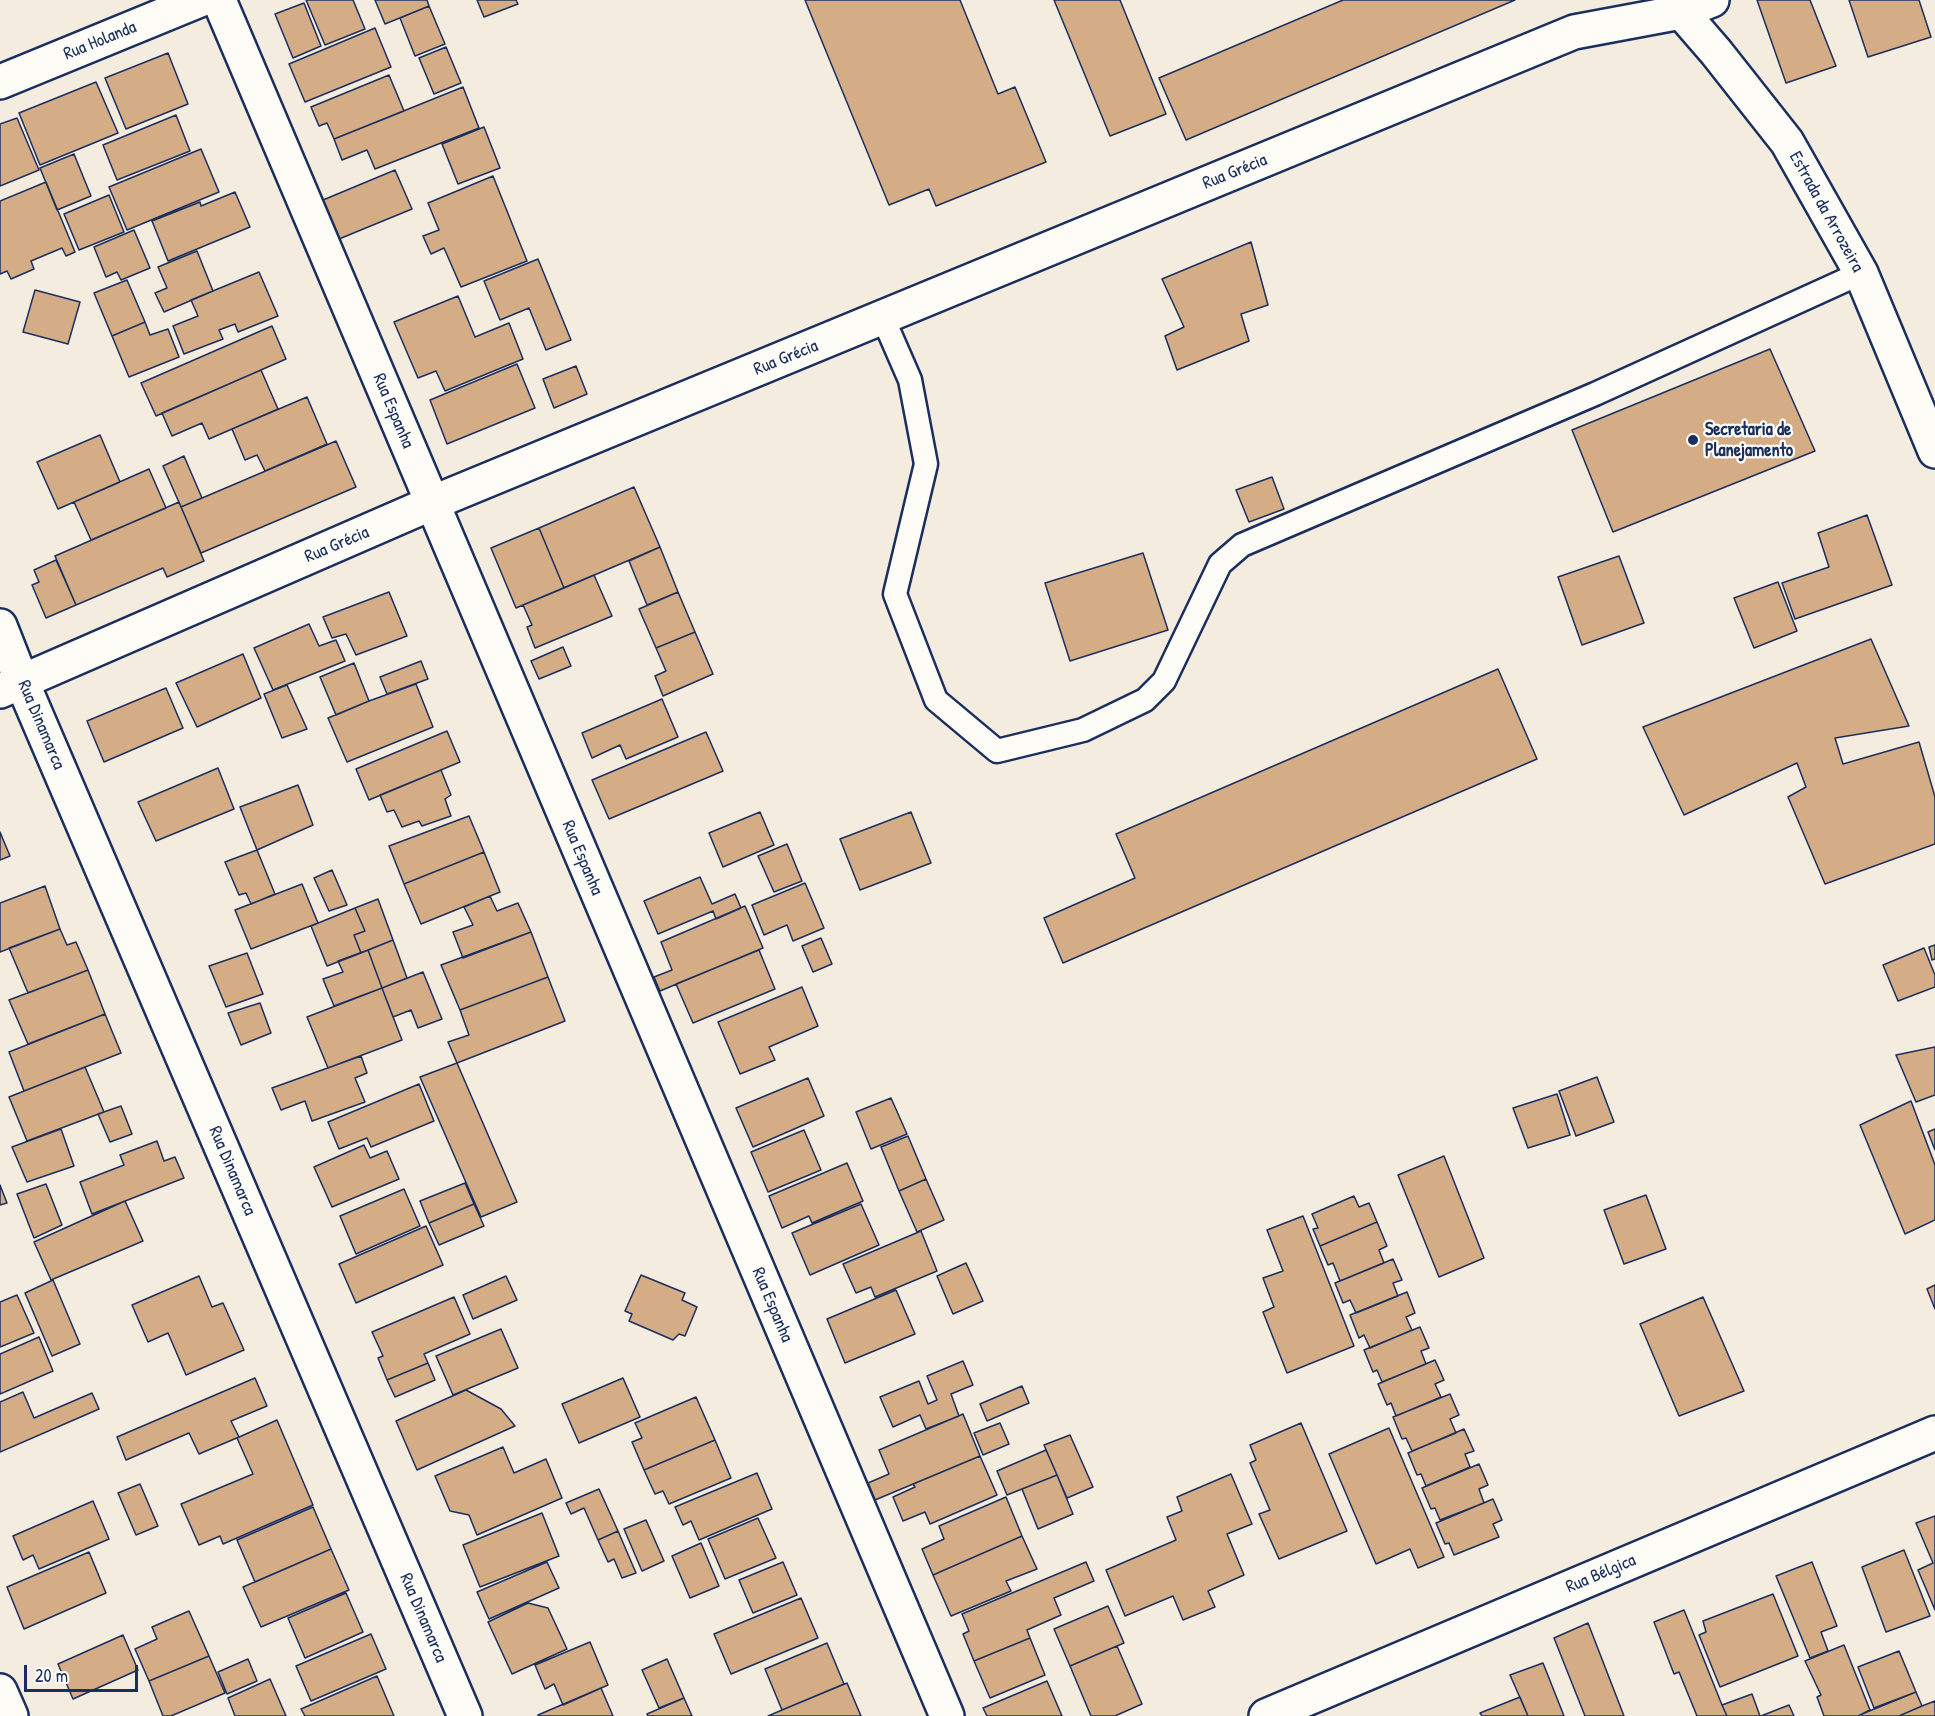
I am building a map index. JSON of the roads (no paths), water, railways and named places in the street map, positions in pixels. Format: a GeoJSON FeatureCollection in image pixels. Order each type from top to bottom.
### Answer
{"type":"FeatureCollection","features":[{"type":"Feature","properties":{"kind":"street","name":"Rua Holanda"},"geometry":{"type":"LineString","coordinates":[[0,82],[200,0]]}},
{"type":"Feature","properties":{"kind":"street","name":"Rua Espanha"},"geometry":{"type":"LineString","coordinates":[[219,0],[946,1716]]}},
{"type":"Feature","properties":{"kind":"street","name":"Rua Grécia"},"geometry":{"type":"LineString","coordinates":[[1574,32],[1607,0]]}},
{"type":"Feature","properties":{"kind":"street","name":"Rua Grécia"},"geometry":{"type":"LineString","coordinates":[[11,686],[432,503],[1574,32],[1676,6],[1712,0]]}},
{"type":"Feature","properties":{"kind":"street","name":"Estrada da Arrozeira"},"geometry":{"type":"LineString","coordinates":[[1676,6],[1716,52],[1787,142],[1861,273],[1935,452]]}},
{"type":"Feature","properties":{"kind":"street","name":"Rua Dinamarca"},"geometry":{"type":"LineString","coordinates":[[0,626],[11,686],[465,1716]]}},
{"type":"Feature","properties":{"kind":"street","name":"Rua Bélgica"},"geometry":{"type":"LineString","coordinates":[[1266,1716],[1935,1433]]}},
{"type":"Feature","properties":{"kind":"street"},"geometry":{"type":"LineString","coordinates":[[0,1691],[11,1716]]}},
{"type":"Feature","properties":{"kind":"lane"},"geometry":{"type":"LineString","coordinates":[[883,318],[910,380],[926,464],[895,594],[936,700],[997,751],[1083,730],[1144,700],[1164,681],[1220,564],[1242,544],[1595,394],[1861,273]]}},
{"type":"Feature","properties":{"kind":"place","name":"Secretaria de Planejamento"},"geometry":{"type":"Point","coordinates":[1693,440]}}]}
